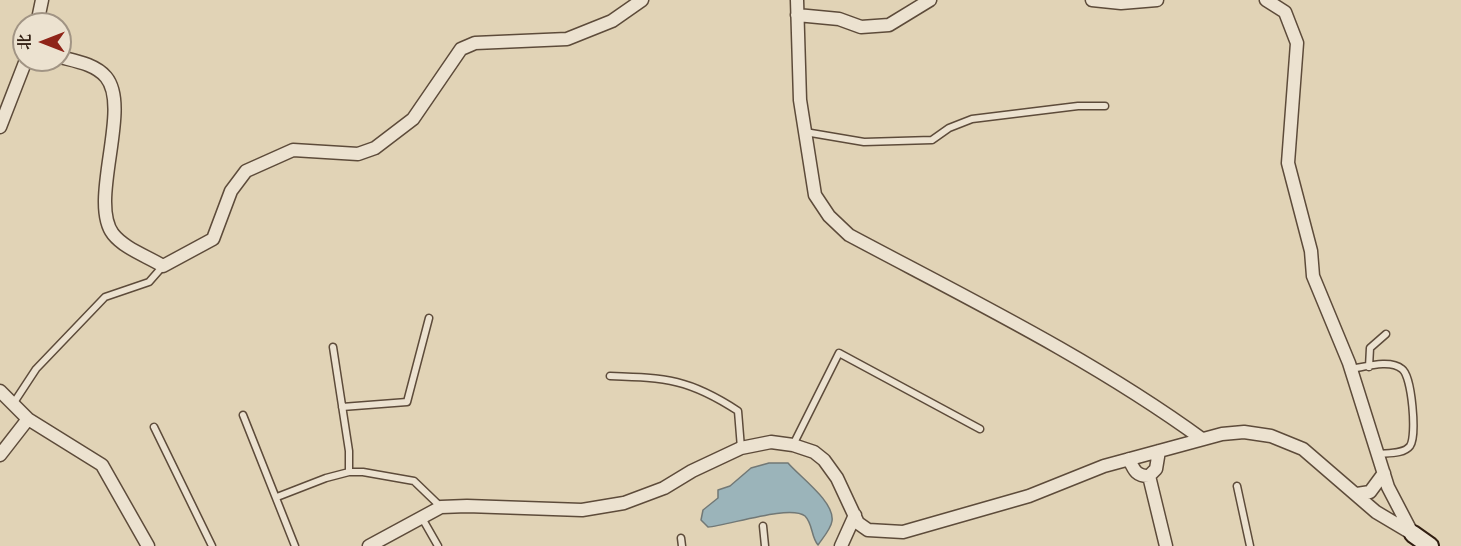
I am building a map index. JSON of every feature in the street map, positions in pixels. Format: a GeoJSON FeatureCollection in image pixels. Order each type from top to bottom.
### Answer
{"type":"FeatureCollection","features":[{"type":"Feature","properties":{"kind":"street"},"geometry":{"type":"LineString","coordinates":[[72,60],[90,65],[105,76],[112,88],[113,112],[105,210],[112,233],[127,246],[163,266],[213,239],[231,191],[246,171],[293,150],[358,154],[375,148],[413,119],[461,49],[476,43],[567,39],[612,21],[642,0]]}},
{"type":"Feature","properties":{"kind":"street"},"geometry":{"type":"LineString","coordinates":[[797,0],[800,100],[815,195],[829,216],[849,235],[1072,354],[1167,414],[1202,440]]}},
{"type":"Feature","properties":{"kind":"street"},"geometry":{"type":"LineString","coordinates":[[797,15],[839,19],[861,27],[889,25],[930,0]]}},
{"type":"Feature","properties":{"kind":"street"},"geometry":{"type":"LineString","coordinates":[[1092,0],[1121,3],[1157,0]]}},
{"type":"Feature","properties":{"kind":"street"},"geometry":{"type":"LineString","coordinates":[[1266,0],[1285,12],[1297,43],[1289,145],[1290,172],[1311,251],[1313,276],[1351,369],[1388,487],[1413,534]]}},
{"type":"Feature","properties":{"kind":"street"},"geometry":{"type":"LineString","coordinates":[[0,127],[21,72]]}},
{"type":"Feature","properties":{"kind":"street"},"geometry":{"type":"LineString","coordinates":[[0,391],[28,419],[102,465],[148,546]]}},
{"type":"Feature","properties":{"kind":"street"},"geometry":{"type":"LineString","coordinates":[[0,455],[28,419]]}},
{"type":"Feature","properties":{"kind":"street"},"geometry":{"type":"LineString","coordinates":[[369,546],[441,507],[599,508],[664,488],[692,471],[741,448],[771,442],[793,445],[814,452],[824,460],[837,478],[858,523],[868,530],[903,532],[1029,496],[1078,474],[1129,459],[1202,440],[1244,432],[1271,436],[1303,449],[1376,512],[1430,546]]}},
{"type":"Feature","properties":{"kind":"street"},"geometry":{"type":"LineString","coordinates":[[1129,459],[1135,472],[1140,476],[1149,476],[1156,469],[1158,451]]}},
{"type":"Feature","properties":{"kind":"street"},"geometry":{"type":"LineString","coordinates":[[1356,494],[1370,492],[1384,473]]}},
{"type":"Feature","properties":{"kind":"street"},"geometry":{"type":"LineString","coordinates":[[1149,476],[1166,546]]}},
{"type":"Feature","properties":{"kind":"street"},"geometry":{"type":"LineString","coordinates":[[841,546],[855,515]]}},
{"type":"Feature","properties":{"kind":"lane"},"geometry":{"type":"LineString","coordinates":[[805,132],[864,142],[932,140],[949,128],[972,119],[1078,106],[1105,106]]}},
{"type":"Feature","properties":{"kind":"lane"},"geometry":{"type":"LineString","coordinates":[[13,404],[36,369],[105,297],[149,282],[163,266]]}},
{"type":"Feature","properties":{"kind":"lane"},"geometry":{"type":"LineString","coordinates":[[342,407],[406,402],[429,318]]}},
{"type":"Feature","properties":{"kind":"lane"},"geometry":{"type":"LineString","coordinates":[[1369,367],[1370,348],[1386,334]]}},
{"type":"Feature","properties":{"kind":"lane"},"geometry":{"type":"LineString","coordinates":[[333,347],[349,451],[349,472]]}},
{"type":"Feature","properties":{"kind":"lane"},"geometry":{"type":"LineString","coordinates":[[793,445],[839,353],[980,429]]}},
{"type":"Feature","properties":{"kind":"lane"},"geometry":{"type":"LineString","coordinates":[[1351,369],[1388,364],[1401,368],[1409,376],[1414,432],[1411,445],[1406,450],[1379,454]]}},
{"type":"Feature","properties":{"kind":"lane"},"geometry":{"type":"LineString","coordinates":[[610,376],[663,378],[684,382],[711,393],[738,411],[741,448]]}},
{"type":"Feature","properties":{"kind":"lane"},"geometry":{"type":"LineString","coordinates":[[243,415],[295,546]]}},
{"type":"Feature","properties":{"kind":"lane"},"geometry":{"type":"LineString","coordinates":[[154,427],[212,546]]}},
{"type":"Feature","properties":{"kind":"lane"},"geometry":{"type":"LineString","coordinates":[[277,497],[326,478],[349,472],[414,481],[441,507]]}},
{"type":"Feature","properties":{"kind":"lane"},"geometry":{"type":"LineString","coordinates":[[1237,486],[1250,546]]}},
{"type":"Feature","properties":{"kind":"lane"},"geometry":{"type":"LineString","coordinates":[[422,517],[438,546]]}},
{"type":"Feature","properties":{"kind":"lane"},"geometry":{"type":"LineString","coordinates":[[763,526],[765,546]]}},
{"type":"Feature","properties":{"kind":"lane"},"geometry":{"type":"LineString","coordinates":[[681,538],[682,546]]}},
{"type":"Feature","properties":{"kind":"water"},"geometry":{"type":"Polygon","coordinates":[[[769,463],[788,463],[816,490],[828,506],[832,521],[818,545],[808,519],[797,513],[773,514],[708,527],[701,520],[703,510],[718,498],[718,490],[730,486],[751,468],[769,463]]]}}]}
